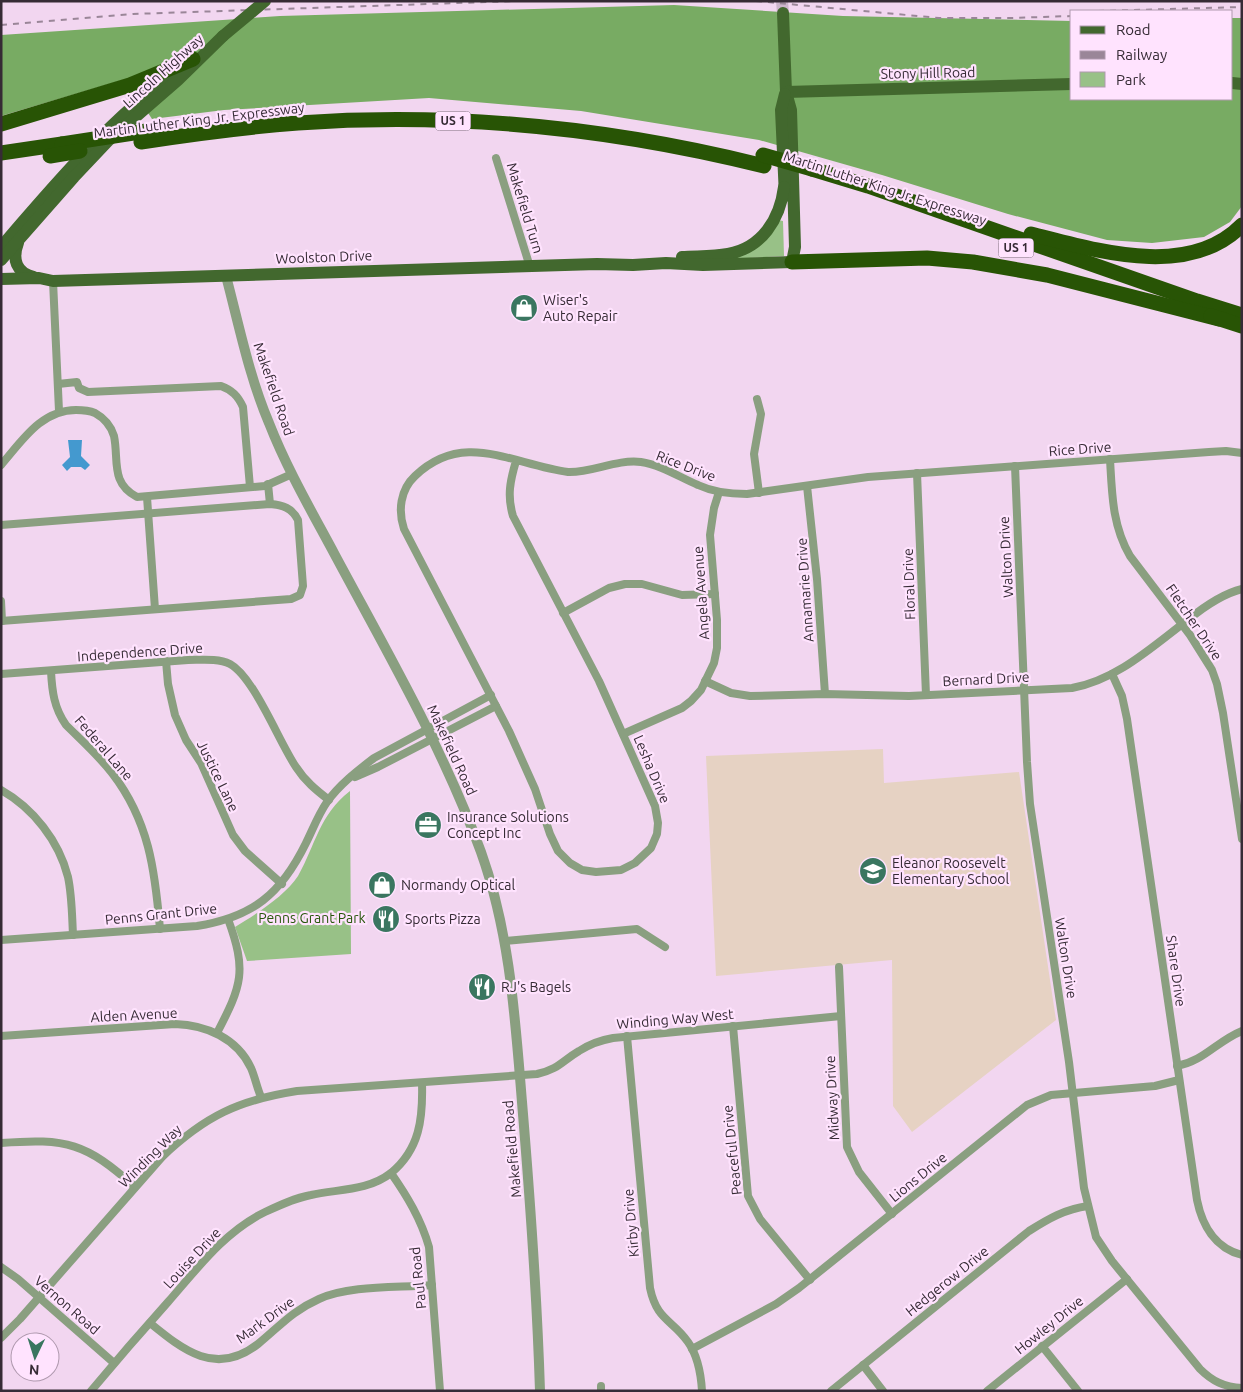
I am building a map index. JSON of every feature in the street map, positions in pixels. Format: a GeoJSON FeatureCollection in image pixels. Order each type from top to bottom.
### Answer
{"type":"FeatureCollection","features":[{"type":"Feature","properties":{"kind":"highway"},"geometry":{"type":"LineString","coordinates":[[1,124],[144,80],[193,58]]}},
{"type":"Feature","properties":{"kind":"highway","name":"Martin Luther King Jr. Expressway"},"geometry":{"type":"LineString","coordinates":[[1,153],[205,122],[298,113],[392,110],[455,111],[519,115],[618,126],[673,135],[936,210],[1197,301],[1242,314]]}},
{"type":"Feature","properties":{"kind":"highway","name":"Martin Luther King Jr. Expressway"},"geometry":{"type":"LineString","coordinates":[[1,163],[207,132],[299,123],[392,120],[455,121],[542,127],[609,135],[763,161]]}},
{"type":"Feature","properties":{"kind":"highway","name":"Martin Luther King Jr. Expressway"},"geometry":{"type":"LineString","coordinates":[[812,174],[865,196],[1242,326]]}},
{"type":"Feature","properties":{"kind":"highway"},"geometry":{"type":"LineString","coordinates":[[936,210],[1100,251],[1138,256],[1175,256],[1196,252],[1224,238],[1242,225]]}},
{"type":"Feature","properties":{"kind":"highway"},"geometry":{"type":"LineString","coordinates":[[792,262],[927,258],[982,263],[1047,275],[1219,319]]}},
{"type":"Feature","properties":{"kind":"main road","name":"Lincoln Highway"},"geometry":{"type":"LineString","coordinates":[[1,247],[67,171],[103,134],[139,102],[265,1]]}},
{"type":"Feature","properties":{"kind":"main road","name":"Woolston Drive"},"geometry":{"type":"LineString","coordinates":[[782,13],[786,92],[791,110],[795,247],[792,262]]}},
{"type":"Feature","properties":{"kind":"main road","name":"Lincoln Highway"},"geometry":{"type":"LineString","coordinates":[[1,260],[74,177],[110,140],[178,80],[223,36]]}},
{"type":"Feature","properties":{"kind":"main road","name":"Stony Hill Road"},"geometry":{"type":"LineString","coordinates":[[786,92],[1070,84]]}},
{"type":"Feature","properties":{"kind":"main road","name":"Woolston Drive"},"geometry":{"type":"LineString","coordinates":[[786,92],[781,110],[787,248],[792,262]]}},
{"type":"Feature","properties":{"kind":"main road","name":"Woolston Drive"},"geometry":{"type":"LineString","coordinates":[[597,264],[632,260],[715,256],[736,252],[754,243],[770,228],[781,205],[784,187]]}},
{"type":"Feature","properties":{"kind":"main road"},"geometry":{"type":"LineString","coordinates":[[18,241],[15,254],[17,265],[24,274],[39,278]]}},
{"type":"Feature","properties":{"kind":"main road","name":"Woolston Drive"},"geometry":{"type":"LineString","coordinates":[[1,279],[39,278],[53,281],[597,264],[633,265],[666,263],[703,265],[792,262]]}},
{"type":"Feature","properties":{"kind":"main road","name":"Woolston Drive"},"geometry":{"type":"LineString","coordinates":[[1,287],[39,286],[53,281]]}},
{"type":"Feature","properties":{"kind":"street","name":"Makefield Turn"},"geometry":{"type":"LineString","coordinates":[[496,158],[530,266]]}},
{"type":"Feature","properties":{"kind":"street","name":"Makefield Road"},"geometry":{"type":"LineString","coordinates":[[226,276],[259,399],[276,441],[430,734],[466,813],[490,880],[505,940],[515,1017],[534,1252],[540,1391]]}},
{"type":"Feature","properties":{"kind":"street"},"geometry":{"type":"LineString","coordinates":[[53,281],[59,411]]}},
{"type":"Feature","properties":{"kind":"street"},"geometry":{"type":"LineString","coordinates":[[58,384],[77,382],[79,388],[88,392],[222,386],[229,389],[243,407],[250,487]]}},
{"type":"Feature","properties":{"kind":"street"},"geometry":{"type":"LineString","coordinates":[[757,399],[761,414],[754,454],[759,493]]}},
{"type":"Feature","properties":{"kind":"street"},"geometry":{"type":"LineString","coordinates":[[1,465],[35,426],[59,411],[88,410],[103,419],[110,426],[114,436],[121,485],[137,497],[250,487],[268,484],[292,474]]}},
{"type":"Feature","properties":{"kind":"street","name":"Rice Drive"},"geometry":{"type":"LineString","coordinates":[[496,706],[411,545],[401,521],[401,502],[412,478],[429,464],[438,460],[466,452],[479,452],[560,471],[578,472],[611,465],[639,462],[660,468],[719,492],[740,494],[759,493],[849,479],[917,473],[1226,451],[1242,453]]}},
{"type":"Feature","properties":{"kind":"street","name":"Fletcher Drive"},"geometry":{"type":"LineString","coordinates":[[1110,459],[1114,512],[1123,544],[1206,660],[1217,684],[1242,839]]}},
{"type":"Feature","properties":{"kind":"street","name":"Lesha Drive"},"geometry":{"type":"LineString","coordinates":[[496,706],[535,789],[556,847],[570,863],[582,870],[596,872],[612,871],[628,867],[642,858],[654,842],[658,823],[656,811],[645,781],[599,682],[513,516],[509,504],[509,492],[516,461]]}},
{"type":"Feature","properties":{"kind":"street","name":"Walton Drive"},"geometry":{"type":"LineString","coordinates":[[1015,466],[1025,690],[1026,762],[1030,804],[1073,1093],[1079,1146],[1093,1228],[1100,1244],[1191,1358],[1208,1376],[1227,1386],[1242,1388]]}},
{"type":"Feature","properties":{"kind":"street","name":"Floral Drive"},"geometry":{"type":"LineString","coordinates":[[917,473],[926,695]]}},
{"type":"Feature","properties":{"kind":"street"},"geometry":{"type":"LineString","coordinates":[[268,484],[270,504]]}},
{"type":"Feature","properties":{"kind":"street","name":"Annamarie Drive"},"geometry":{"type":"LineString","coordinates":[[807,486],[817,579],[825,694]]}},
{"type":"Feature","properties":{"kind":"street","name":"Angela Avenue"},"geometry":{"type":"LineString","coordinates":[[624,734],[682,708],[696,697],[716,658],[715,594],[710,534],[719,492]]}},
{"type":"Feature","properties":{"kind":"street"},"geometry":{"type":"LineString","coordinates":[[147,496],[155,609]]}},
{"type":"Feature","properties":{"kind":"street"},"geometry":{"type":"LineString","coordinates":[[1,525],[270,504],[290,509],[298,520],[303,586],[300,595],[291,599],[2,621],[1,601]]}},
{"type":"Feature","properties":{"kind":"street"},"geometry":{"type":"LineString","coordinates":[[563,612],[609,588],[625,584],[642,584],[682,595],[715,594]]}},
{"type":"Feature","properties":{"kind":"street","name":"Bernard Drive"},"geometry":{"type":"LineString","coordinates":[[705,681],[720,689],[739,695],[926,695],[1085,686],[1112,674],[1132,662],[1181,624],[1220,598],[1242,589]]}},
{"type":"Feature","properties":{"kind":"street","name":"Independence Drive"},"geometry":{"type":"LineString","coordinates":[[1,674],[188,660],[219,661],[231,665],[240,672],[251,686],[297,769],[310,785],[329,800]]}},
{"type":"Feature","properties":{"kind":"street","name":"Justice Lane"},"geometry":{"type":"LineString","coordinates":[[166,661],[168,684],[175,715],[186,740],[201,763],[232,835],[245,851],[282,884]]}},
{"type":"Feature","properties":{"kind":"street","name":"Federal Lane"},"geometry":{"type":"LineString","coordinates":[[51,671],[53,697],[60,716],[66,725],[112,773],[137,813],[152,858],[156,879],[160,929]]}},
{"type":"Feature","properties":{"kind":"street","name":"Share Drive"},"geometry":{"type":"LineString","coordinates":[[1112,674],[1122,696],[1127,719],[1194,1182],[1201,1218],[1212,1236],[1219,1243],[1242,1255]]}},
{"type":"Feature","properties":{"kind":"street"},"geometry":{"type":"LineString","coordinates":[[430,734],[491,696]]}},
{"type":"Feature","properties":{"kind":"street"},"geometry":{"type":"LineString","coordinates":[[430,734],[496,706]]}},
{"type":"Feature","properties":{"kind":"street","name":"Penns Grant Drive"},"geometry":{"type":"LineString","coordinates":[[1,940],[197,926],[239,915],[260,903],[282,884],[329,800],[345,782],[374,758],[430,734]]}},
{"type":"Feature","properties":{"kind":"street"},"geometry":{"type":"LineString","coordinates":[[1,790],[17,800],[42,825],[61,858],[68,879],[73,935]]}},
{"type":"Feature","properties":{"kind":"street"},"geometry":{"type":"LineString","coordinates":[[217,1033],[232,1005],[240,981],[238,951],[228,919]]}},
{"type":"Feature","properties":{"kind":"street"},"geometry":{"type":"LineString","coordinates":[[505,940],[638,929],[665,947]]}},
{"type":"Feature","properties":{"kind":"street","name":"Midway Drive"},"geometry":{"type":"LineString","coordinates":[[839,967],[847,1147],[859,1172],[892,1214]]}},
{"type":"Feature","properties":{"kind":"street","name":"Winding Way West"},"geometry":{"type":"LineString","coordinates":[[520,1076],[549,1071],[564,1063],[578,1051],[602,1040],[841,1016]]}},
{"type":"Feature","properties":{"kind":"street","name":"Alden Avenue"},"geometry":{"type":"LineString","coordinates":[[1,1036],[175,1024],[202,1027],[217,1033],[235,1046],[250,1067],[261,1097]]}},
{"type":"Feature","properties":{"kind":"street","name":"Peaceful Drive"},"geometry":{"type":"LineString","coordinates":[[733,1026],[748,1196],[760,1219],[810,1280]]}},
{"type":"Feature","properties":{"kind":"street"},"geometry":{"type":"LineString","coordinates":[[1177,1066],[1196,1061],[1223,1040],[1242,1032]]}},
{"type":"Feature","properties":{"kind":"street","name":"Kirby Drive"},"geometry":{"type":"LineString","coordinates":[[627,1036],[652,1298],[660,1314],[684,1337],[692,1349],[700,1372],[702,1391]]}},
{"type":"Feature","properties":{"kind":"street","name":"Winding Way"},"geometry":{"type":"LineString","coordinates":[[1,1338],[16,1324],[162,1157],[188,1134],[224,1112],[261,1097],[297,1091],[520,1076]]}},
{"type":"Feature","properties":{"kind":"street","name":"Lions Drive"},"geometry":{"type":"LineString","coordinates":[[692,1349],[776,1304],[810,1280],[1027,1105],[1051,1095],[1155,1086],[1179,1080]]}},
{"type":"Feature","properties":{"kind":"street","name":"Louise Drive"},"geometry":{"type":"LineString","coordinates":[[91,1391],[222,1242],[251,1219],[296,1199],[365,1186],[391,1173],[406,1156],[417,1136],[422,1113],[422,1083]]}},
{"type":"Feature","properties":{"kind":"street"},"geometry":{"type":"LineString","coordinates":[[1,1143],[45,1141],[70,1144],[100,1158],[135,1187]]}},
{"type":"Feature","properties":{"kind":"street","name":"Paul Road"},"geometry":{"type":"LineString","coordinates":[[391,1173],[413,1208],[426,1235],[431,1261],[440,1391]]}},
{"type":"Feature","properties":{"kind":"street","name":"Hedgerow Drive"},"geometry":{"type":"LineString","coordinates":[[831,1391],[1029,1231],[1055,1215],[1071,1209],[1088,1206]]}},
{"type":"Feature","properties":{"kind":"street","name":"Vernon Road"},"geometry":{"type":"LineString","coordinates":[[1,1268],[18,1279],[114,1363]]}},
{"type":"Feature","properties":{"kind":"street","name":"Howley Drive"},"geometry":{"type":"LineString","coordinates":[[987,1391],[1127,1279]]}},
{"type":"Feature","properties":{"kind":"street","name":"Mark Drive"},"geometry":{"type":"LineString","coordinates":[[150,1323],[188,1352],[204,1357],[222,1358],[240,1354],[251,1349],[294,1312],[332,1294],[432,1285]]}},
{"type":"Feature","properties":{"kind":"street"},"geometry":{"type":"LineString","coordinates":[[1042,1346],[1078,1391]]}},
{"type":"Feature","properties":{"kind":"street"},"geometry":{"type":"LineString","coordinates":[[863,1365],[883,1391]]}},
{"type":"Feature","properties":{"kind":"shaded area","name":"Eleanor Roosevelt Elementary School"},"geometry":{"type":"Polygon","coordinates":[[[883,749],[884,783],[1019,772],[1056,1020],[912,1132],[893,1106],[892,960],[716,976],[706,756],[883,749]]]}},
{"type":"Feature","properties":{"kind":"green space"},"geometry":{"type":"Polygon","coordinates":[[[674,5],[843,16],[1070,21],[1070,100],[1233,100],[1233,18],[1242,18],[1242,206],[1230,222],[1204,237],[1152,243],[1107,240],[1008,214],[759,140],[581,111],[429,98],[224,110],[152,119],[126,79],[1,116],[1,35],[280,16],[674,5]]]}},
{"type":"Feature","properties":{"kind":"green space"},"geometry":{"type":"Polygon","coordinates":[[[778,220],[783,221],[784,256],[732,259],[778,220]]]}},
{"type":"Feature","properties":{"kind":"green space","name":"Penns Grant Park"},"geometry":{"type":"Polygon","coordinates":[[[350,791],[351,954],[247,961],[235,927],[270,904],[293,883],[331,810],[350,791]]]}},
{"type":"Feature","properties":{"kind":"water"},"geometry":{"type":"Polygon","coordinates":[[[68,440],[82,440],[81,456],[90,465],[85,470],[81,467],[71,467],[67,471],[62,465],[70,457],[68,440]]]}},
{"type":"Feature","properties":{"kind":"tunnel"},"geometry":{"type":"LineString","coordinates":[[782,1],[783,13]]}},
{"type":"Feature","properties":{"kind":"railway"},"geometry":{"type":"LineString","coordinates":[[1,25],[133,14],[517,1]]}},
{"type":"Feature","properties":{"kind":"railway"},"geometry":{"type":"LineString","coordinates":[[756,1],[939,18],[1070,16]]}},
{"type":"Feature","properties":{"kind":"railway"},"geometry":{"type":"LineString","coordinates":[[1134,10],[1242,7]]}},
{"type":"Feature","properties":{"kind":"place","name":"Wiser's Auto Repair"},"geometry":{"type":"Point","coordinates":[524,308]}},
{"type":"Feature","properties":{"kind":"place","name":"Insurance Solutions Concept Inc"},"geometry":{"type":"Point","coordinates":[428,825]}},
{"type":"Feature","properties":{"kind":"place","name":"Eleanor Roosevelt Elementary School"},"geometry":{"type":"Point","coordinates":[873,871]}},
{"type":"Feature","properties":{"kind":"place","name":"Normandy Optical"},"geometry":{"type":"Point","coordinates":[382,885]}},
{"type":"Feature","properties":{"kind":"place","name":"Sports Pizza"},"geometry":{"type":"Point","coordinates":[386,919]}},
{"type":"Feature","properties":{"kind":"place","name":"RJ's Bagels"},"geometry":{"type":"Point","coordinates":[482,987]}}]}
